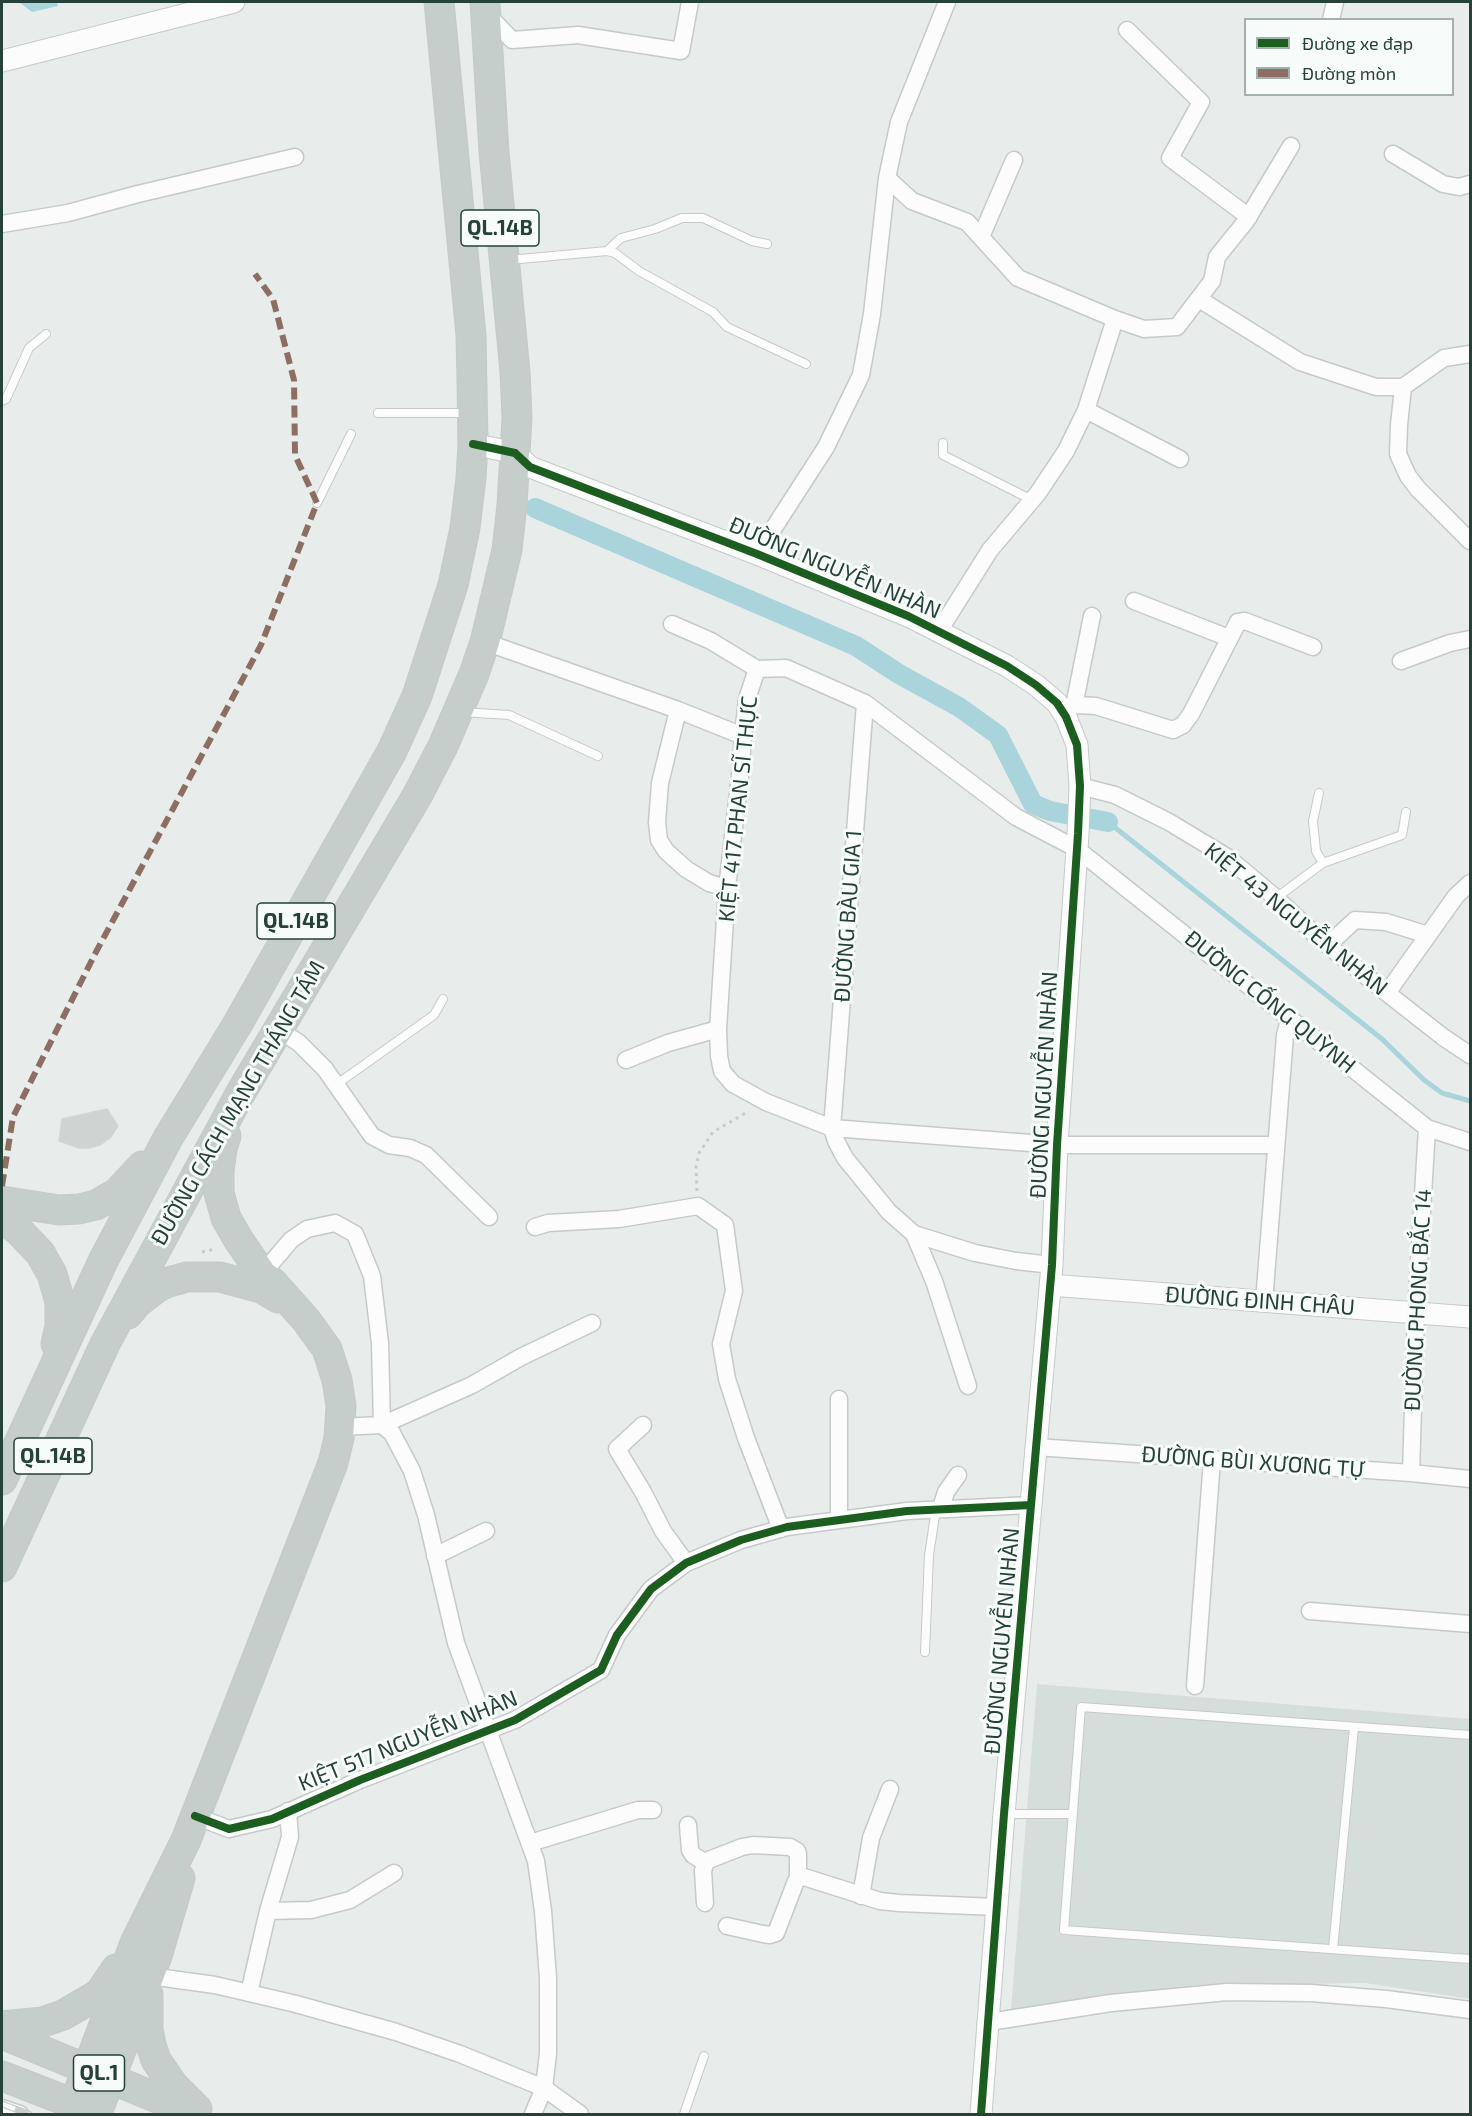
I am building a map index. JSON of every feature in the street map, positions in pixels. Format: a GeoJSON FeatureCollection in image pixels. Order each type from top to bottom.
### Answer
{"type":"FeatureCollection","features":[{"type":"Feature","properties":{"kind":"highway","name":"ĐƯỜNG CÁCH MẠNG THÁNG TÁM"},"geometry":{"type":"LineString","coordinates":[[2,1480],[103,1261],[168,1138],[237,1025],[387,761],[417,696],[453,585],[465,528],[473,444],[473,413],[471,334],[439,2]]}},
{"type":"Feature","properties":{"kind":"highway","name":"ĐƯỜNG CÁCH MẠNG THÁNG TÁM"},"geometry":{"type":"LineString","coordinates":[[2,1567],[105,1344],[240,1094],[417,796],[443,746],[485,642],[507,550],[517,418],[515,372],[494,152],[486,7]]}},
{"type":"Feature","properties":{"kind":"highway"},"geometry":{"type":"LineString","coordinates":[[2,2026],[43,2022],[63,2015],[99,1994],[135,1943],[190,1828],[333,1463],[340,1427],[341,1406],[337,1380],[327,1349],[296,1308],[262,1274],[226,1218],[219,1193],[222,1148],[240,1094]]}},
{"type":"Feature","properties":{"kind":"highway"},"geometry":{"type":"LineString","coordinates":[[2,1201],[59,1210],[96,1205],[117,1193],[168,1138]]}},
{"type":"Feature","properties":{"kind":"highway"},"geometry":{"type":"LineString","coordinates":[[2,1218],[19,1231],[40,1253],[52,1274],[60,1302],[60,1326],[50,1373]]}},
{"type":"Feature","properties":{"kind":"highway"},"geometry":{"type":"LineString","coordinates":[[105,1344],[137,1303],[158,1287],[187,1277],[206,1275],[243,1282],[261,1288],[296,1308]]}},
{"type":"Feature","properties":{"kind":"highway"},"geometry":{"type":"LineString","coordinates":[[99,2073],[148,1979],[178,1887],[190,1828]]}},
{"type":"Feature","properties":{"kind":"highway"},"geometry":{"type":"LineString","coordinates":[[91,2110],[135,1943]]}},
{"type":"Feature","properties":{"kind":"highway"},"geometry":{"type":"LineString","coordinates":[[148,1979],[148,2030],[156,2060],[172,2085],[203,2115]]}},
{"type":"Feature","properties":{"kind":"highway","name":"QL.1"},"geometry":{"type":"LineString","coordinates":[[2,2034],[196,2115]]}},
{"type":"Feature","properties":{"kind":"highway","name":"QL.1"},"geometry":{"type":"LineString","coordinates":[[2,2076],[91,2110]]}},
{"type":"Feature","properties":{"kind":"street"},"geometry":{"type":"LineString","coordinates":[[2,61],[234,2]]}},
{"type":"Feature","properties":{"kind":"street"},"geometry":{"type":"LineString","coordinates":[[486,7],[512,40],[578,35],[681,51],[690,2]]}},
{"type":"Feature","properties":{"kind":"street"},"geometry":{"type":"LineString","coordinates":[[757,554],[826,447],[861,375],[872,314],[887,178],[899,122],[947,2]]}},
{"type":"Feature","properties":{"kind":"street"},"geometry":{"type":"LineString","coordinates":[[1331,18],[1335,2]]}},
{"type":"Feature","properties":{"kind":"street"},"geometry":{"type":"LineString","coordinates":[[1128,30],[1200,102],[1170,158],[1249,217]]}},
{"type":"Feature","properties":{"kind":"street"},"geometry":{"type":"LineString","coordinates":[[887,178],[912,201],[967,222],[1018,278],[1144,329],[1177,327],[1212,281],[1217,257],[1249,217],[1291,146]]}},
{"type":"Feature","properties":{"kind":"street"},"geometry":{"type":"LineString","coordinates":[[1393,154],[1443,184],[1459,187],[1470,184]]}},
{"type":"Feature","properties":{"kind":"street"},"geometry":{"type":"LineString","coordinates":[[2,224],[82,209],[295,157]]}},
{"type":"Feature","properties":{"kind":"street"},"geometry":{"type":"LineString","coordinates":[[981,237],[1014,160]]}},
{"type":"Feature","properties":{"kind":"street"},"geometry":{"type":"LineString","coordinates":[[1199,299],[1300,363],[1376,387],[1403,387],[1444,358],[1470,354]]}},
{"type":"Feature","properties":{"kind":"street"},"geometry":{"type":"LineString","coordinates":[[939,631],[990,550],[1032,500],[1066,451],[1086,410],[1116,319]]}},
{"type":"Feature","properties":{"kind":"street"},"geometry":{"type":"LineString","coordinates":[[1403,387],[1398,454],[1408,476],[1418,489],[1470,542]]}},
{"type":"Feature","properties":{"kind":"street"},"geometry":{"type":"LineString","coordinates":[[1086,410],[1179,459]]}},
{"type":"Feature","properties":{"kind":"street","name":"ĐƯỜNG NGUYỄN NHÀN"},"geometry":{"type":"LineString","coordinates":[[473,444],[515,453],[530,467],[888,607],[1007,666],[1067,707],[1066,717],[1077,745],[1080,791],[1051,1275],[1004,1814],[981,2115]]}},
{"type":"Feature","properties":{"kind":"street"},"geometry":{"type":"LineString","coordinates":[[1134,601],[1229,638]]}},
{"type":"Feature","properties":{"kind":"street"},"geometry":{"type":"LineString","coordinates":[[1092,616],[1067,707],[1096,706],[1173,730],[1183,725],[1191,714],[1238,622],[1254,624],[1313,647]]}},
{"type":"Feature","properties":{"kind":"street"},"geometry":{"type":"LineString","coordinates":[[672,624],[711,641],[757,669]]}},
{"type":"Feature","properties":{"kind":"street"},"geometry":{"type":"LineString","coordinates":[[1401,661],[1450,643],[1470,639]]}},
{"type":"Feature","properties":{"kind":"street"},"geometry":{"type":"LineString","coordinates":[[485,642],[678,710],[743,736]]}},
{"type":"Feature","properties":{"kind":"street","name":"KIỆT 417 PHAN SĨ THỰC"},"geometry":{"type":"LineString","coordinates":[[1077,841],[1016,817],[865,703],[786,668],[757,669],[747,699],[727,888],[718,1029],[722,1071],[733,1084],[766,1102],[832,1128],[1057,1145],[1276,1145]]}},
{"type":"Feature","properties":{"kind":"street","name":"ĐƯỜNG BÀU GIA 1"},"geometry":{"type":"LineString","coordinates":[[832,1128],[865,703]]}},
{"type":"Feature","properties":{"kind":"street"},"geometry":{"type":"LineString","coordinates":[[678,710],[660,783],[657,822],[659,840],[686,869],[709,883],[727,888]]}},
{"type":"Feature","properties":{"kind":"street","name":"KIỆT 43 NGUYỄN NHÀN"},"geometry":{"type":"LineString","coordinates":[[1080,791],[1115,795],[1169,822],[1227,857],[1328,945],[1443,1037],[1470,1055]]}},
{"type":"Feature","properties":{"kind":"street","name":"ĐƯỜNG CỐNG QUỲNH"},"geometry":{"type":"LineString","coordinates":[[1077,841],[1426,1128],[1470,1142]]}},
{"type":"Feature","properties":{"kind":"street"},"geometry":{"type":"LineString","coordinates":[[1387,993],[1456,896],[1470,883]]}},
{"type":"Feature","properties":{"kind":"street"},"geometry":{"type":"LineString","coordinates":[[1328,945],[1355,920],[1386,922],[1428,935]]}},
{"type":"Feature","properties":{"kind":"street"},"geometry":{"type":"LineString","coordinates":[[1264,1302],[1285,1035],[1290,1017]]}},
{"type":"Feature","properties":{"kind":"street"},"geometry":{"type":"LineString","coordinates":[[278,1029],[313,1056],[337,1084],[372,1136],[389,1145],[410,1148],[426,1155],[489,1217]]}},
{"type":"Feature","properties":{"kind":"street"},"geometry":{"type":"LineString","coordinates":[[626,1060],[668,1043],[718,1029]]}},
{"type":"Feature","properties":{"kind":"street"},"geometry":{"type":"LineString","coordinates":[[832,1128],[845,1158],[889,1212],[914,1234],[975,1253],[1016,1261],[1051,1275]]}},
{"type":"Feature","properties":{"kind":"street","name":"ĐƯỜNG PHONG BẮC 14"},"geometry":{"type":"LineString","coordinates":[[1412,1473],[1416,1312],[1426,1128]]}},
{"type":"Feature","properties":{"kind":"street"},"geometry":{"type":"LineString","coordinates":[[535,1227],[548,1223],[619,1219],[698,1206],[725,1225],[734,1291],[721,1344],[727,1379],[746,1438],[784,1528]]}},
{"type":"Feature","properties":{"kind":"street"},"geometry":{"type":"LineString","coordinates":[[262,1274],[291,1240],[307,1229],[335,1223],[356,1234],[372,1276],[380,1343],[382,1425],[392,1433],[412,1471],[426,1515],[456,1643],[536,1861],[542,1901],[548,1978],[548,2053],[544,2088],[533,2115]]}},
{"type":"Feature","properties":{"kind":"street"},"geometry":{"type":"LineString","coordinates":[[914,1234],[934,1281],[968,1386]]}},
{"type":"Feature","properties":{"kind":"street","name":"ĐƯỜNG ĐINH CHÂU"},"geometry":{"type":"LineString","coordinates":[[1051,1275],[1264,1302],[1470,1317]]}},
{"type":"Feature","properties":{"kind":"street"},"geometry":{"type":"LineString","coordinates":[[340,1427],[382,1425],[472,1385],[521,1357],[592,1323]]}},
{"type":"Feature","properties":{"kind":"street"},"geometry":{"type":"LineString","coordinates":[[839,1399],[839,1520]]}},
{"type":"Feature","properties":{"kind":"street"},"geometry":{"type":"LineString","coordinates":[[643,1425],[617,1449],[663,1531],[686,1563]]}},
{"type":"Feature","properties":{"kind":"street","name":"ĐƯỜNG BÙI XƯƠNG TỰ"},"geometry":{"type":"LineString","coordinates":[[1036,1447],[1470,1479]]}},
{"type":"Feature","properties":{"kind":"street"},"geometry":{"type":"LineString","coordinates":[[1195,1686],[1212,1460]]}},
{"type":"Feature","properties":{"kind":"street"},"geometry":{"type":"LineString","coordinates":[[939,1509],[957,1475]]}},
{"type":"Feature","properties":{"kind":"street","name":"KIỆT 517 NGUYỄN NHÀN"},"geometry":{"type":"LineString","coordinates":[[190,1828],[229,1829],[272,1819],[371,1775],[514,1720],[600,1670],[617,1635],[651,1589],[686,1563],[741,1540],[784,1528],[839,1520],[939,1509],[1031,1505]]}},
{"type":"Feature","properties":{"kind":"street"},"geometry":{"type":"LineString","coordinates":[[435,1556],[486,1531]]}},
{"type":"Feature","properties":{"kind":"street"},"geometry":{"type":"LineString","coordinates":[[1310,1611],[1470,1624]]}},
{"type":"Feature","properties":{"kind":"street"},"geometry":{"type":"LineString","coordinates":[[861,1896],[871,1838],[890,1789]]}},
{"type":"Feature","properties":{"kind":"street"},"geometry":{"type":"LineString","coordinates":[[530,1843],[638,1810],[653,1810]]}},
{"type":"Feature","properties":{"kind":"street","name":"KIỆT 517 NGUYỄN NHÀN"},"geometry":{"type":"LineString","coordinates":[[249,1993],[267,1911],[290,1837],[288,1811]]}},
{"type":"Feature","properties":{"kind":"street"},"geometry":{"type":"LineString","coordinates":[[688,1825],[690,1850],[693,1855],[706,1861],[742,1846],[790,1847],[797,1851],[798,1878],[776,1933],[770,1935],[727,1926]]}},
{"type":"Feature","properties":{"kind":"street"},"geometry":{"type":"LineString","coordinates":[[705,1903],[703,1872],[706,1861]]}},
{"type":"Feature","properties":{"kind":"street"},"geometry":{"type":"LineString","coordinates":[[267,1911],[311,1910],[350,1900],[394,1873]]}},
{"type":"Feature","properties":{"kind":"street"},"geometry":{"type":"LineString","coordinates":[[798,1878],[808,1878],[861,1896],[898,1904],[997,1907]]}},
{"type":"Feature","properties":{"kind":"street"},"geometry":{"type":"LineString","coordinates":[[148,1979],[214,1985],[396,2032],[460,2054],[544,2088],[580,2115]]}},
{"type":"Feature","properties":{"kind":"street"},"geometry":{"type":"LineString","coordinates":[[989,2022],[1111,2003],[1227,1992],[1311,1993],[1386,1999],[1470,2010]]}},
{"type":"Feature","properties":{"kind":"street"},"geometry":{"type":"LineString","coordinates":[[2,2108],[20,2115]]}},
{"type":"Feature","properties":{"kind":"lane"},"geometry":{"type":"LineString","coordinates":[[607,251],[621,238],[655,229],[682,218],[703,218],[752,241],[768,244]]}},
{"type":"Feature","properties":{"kind":"lane"},"geometry":{"type":"LineString","coordinates":[[503,261],[607,251],[615,253],[639,271],[713,312],[728,327],[806,364]]}},
{"type":"Feature","properties":{"kind":"lane"},"geometry":{"type":"LineString","coordinates":[[2,401],[6,399],[29,348],[46,334]]}},
{"type":"Feature","properties":{"kind":"lane"},"geometry":{"type":"LineString","coordinates":[[378,413],[473,413]]}},
{"type":"Feature","properties":{"kind":"lane"},"geometry":{"type":"LineString","coordinates":[[317,503],[351,434]]}},
{"type":"Feature","properties":{"kind":"lane"},"geometry":{"type":"LineString","coordinates":[[944,443],[944,455],[1032,500]]}},
{"type":"Feature","properties":{"kind":"lane"},"geometry":{"type":"LineString","coordinates":[[458,711],[509,715],[598,756]]}},
{"type":"Feature","properties":{"kind":"lane"},"geometry":{"type":"LineString","coordinates":[[1319,794],[1313,821],[1317,851],[1323,863]]}},
{"type":"Feature","properties":{"kind":"lane"},"geometry":{"type":"LineString","coordinates":[[1276,898],[1323,863],[1401,835],[1406,812]]}},
{"type":"Feature","properties":{"kind":"lane"},"geometry":{"type":"LineString","coordinates":[[337,1084],[434,1015],[443,999]]}},
{"type":"Feature","properties":{"kind":"lane"},"geometry":{"type":"LineString","coordinates":[[925,1652],[929,1555],[939,1509]]}},
{"type":"Feature","properties":{"kind":"lane"},"geometry":{"type":"LineString","coordinates":[[1470,1735],[1081,1707],[1065,1930],[1470,1959]]}},
{"type":"Feature","properties":{"kind":"lane"},"geometry":{"type":"LineString","coordinates":[[1333,1949],[1354,1726]]}},
{"type":"Feature","properties":{"kind":"lane"},"geometry":{"type":"LineString","coordinates":[[1004,1814],[1073,1814]]}},
{"type":"Feature","properties":{"kind":"lane"},"geometry":{"type":"LineString","coordinates":[[684,2115],[704,2056]]}},
{"type":"Feature","properties":{"kind":"shaded area"},"geometry":{"type":"Polygon","coordinates":[[[1037,1684],[1470,1719],[1470,1999],[1365,1983],[1251,1985],[1011,2010],[1037,1684]]]}},
{"type":"Feature","properties":{"kind":"water"},"geometry":{"type":"Polygon","coordinates":[[[19,2],[57,2],[58,6],[32,12],[19,2]]]}},
{"type":"Feature","properties":{"kind":"building"},"geometry":{"type":"Polygon","coordinates":[[[107,1109],[118,1126],[110,1138],[100,1145],[79,1148],[59,1141],[62,1119],[107,1109]]]}},
{"type":"Feature","properties":{"kind":"waterway"},"geometry":{"type":"LineString","coordinates":[[535,508],[856,646],[899,674],[959,707],[998,735],[1033,804],[1050,811],[1108,822]]}},
{"type":"Feature","properties":{"kind":"waterway"},"geometry":{"type":"LineString","coordinates":[[1108,822],[1382,1039],[1424,1080],[1442,1093],[1470,1101]]}},
{"type":"Feature","properties":{"kind":"railway"},"geometry":{"type":"LineString","coordinates":[[2,2104],[29,2114]]}},
{"type":"Feature","properties":{"kind":"marked path"},"geometry":{"type":"LineString","coordinates":[[2,1186],[13,1117],[96,952],[261,645],[317,503],[295,455],[294,380],[273,299],[255,274]]}},
{"type":"Feature","properties":{"kind":"cycle path"},"geometry":{"type":"LineString","coordinates":[[473,444],[515,453],[530,467],[757,554],[908,616],[1007,666],[1036,685],[1057,703],[1066,717],[1077,745],[1080,786],[1078,834],[1057,1145],[1052,1265],[1004,1814],[981,2114]]}},
{"type":"Feature","properties":{"kind":"cycle path"},"geometry":{"type":"LineString","coordinates":[[195,1816],[229,1829],[272,1819],[360,1780],[515,1720],[601,1670],[617,1635],[651,1589],[686,1563],[741,1540],[787,1527],[907,1511],[1031,1505]]}}]}
